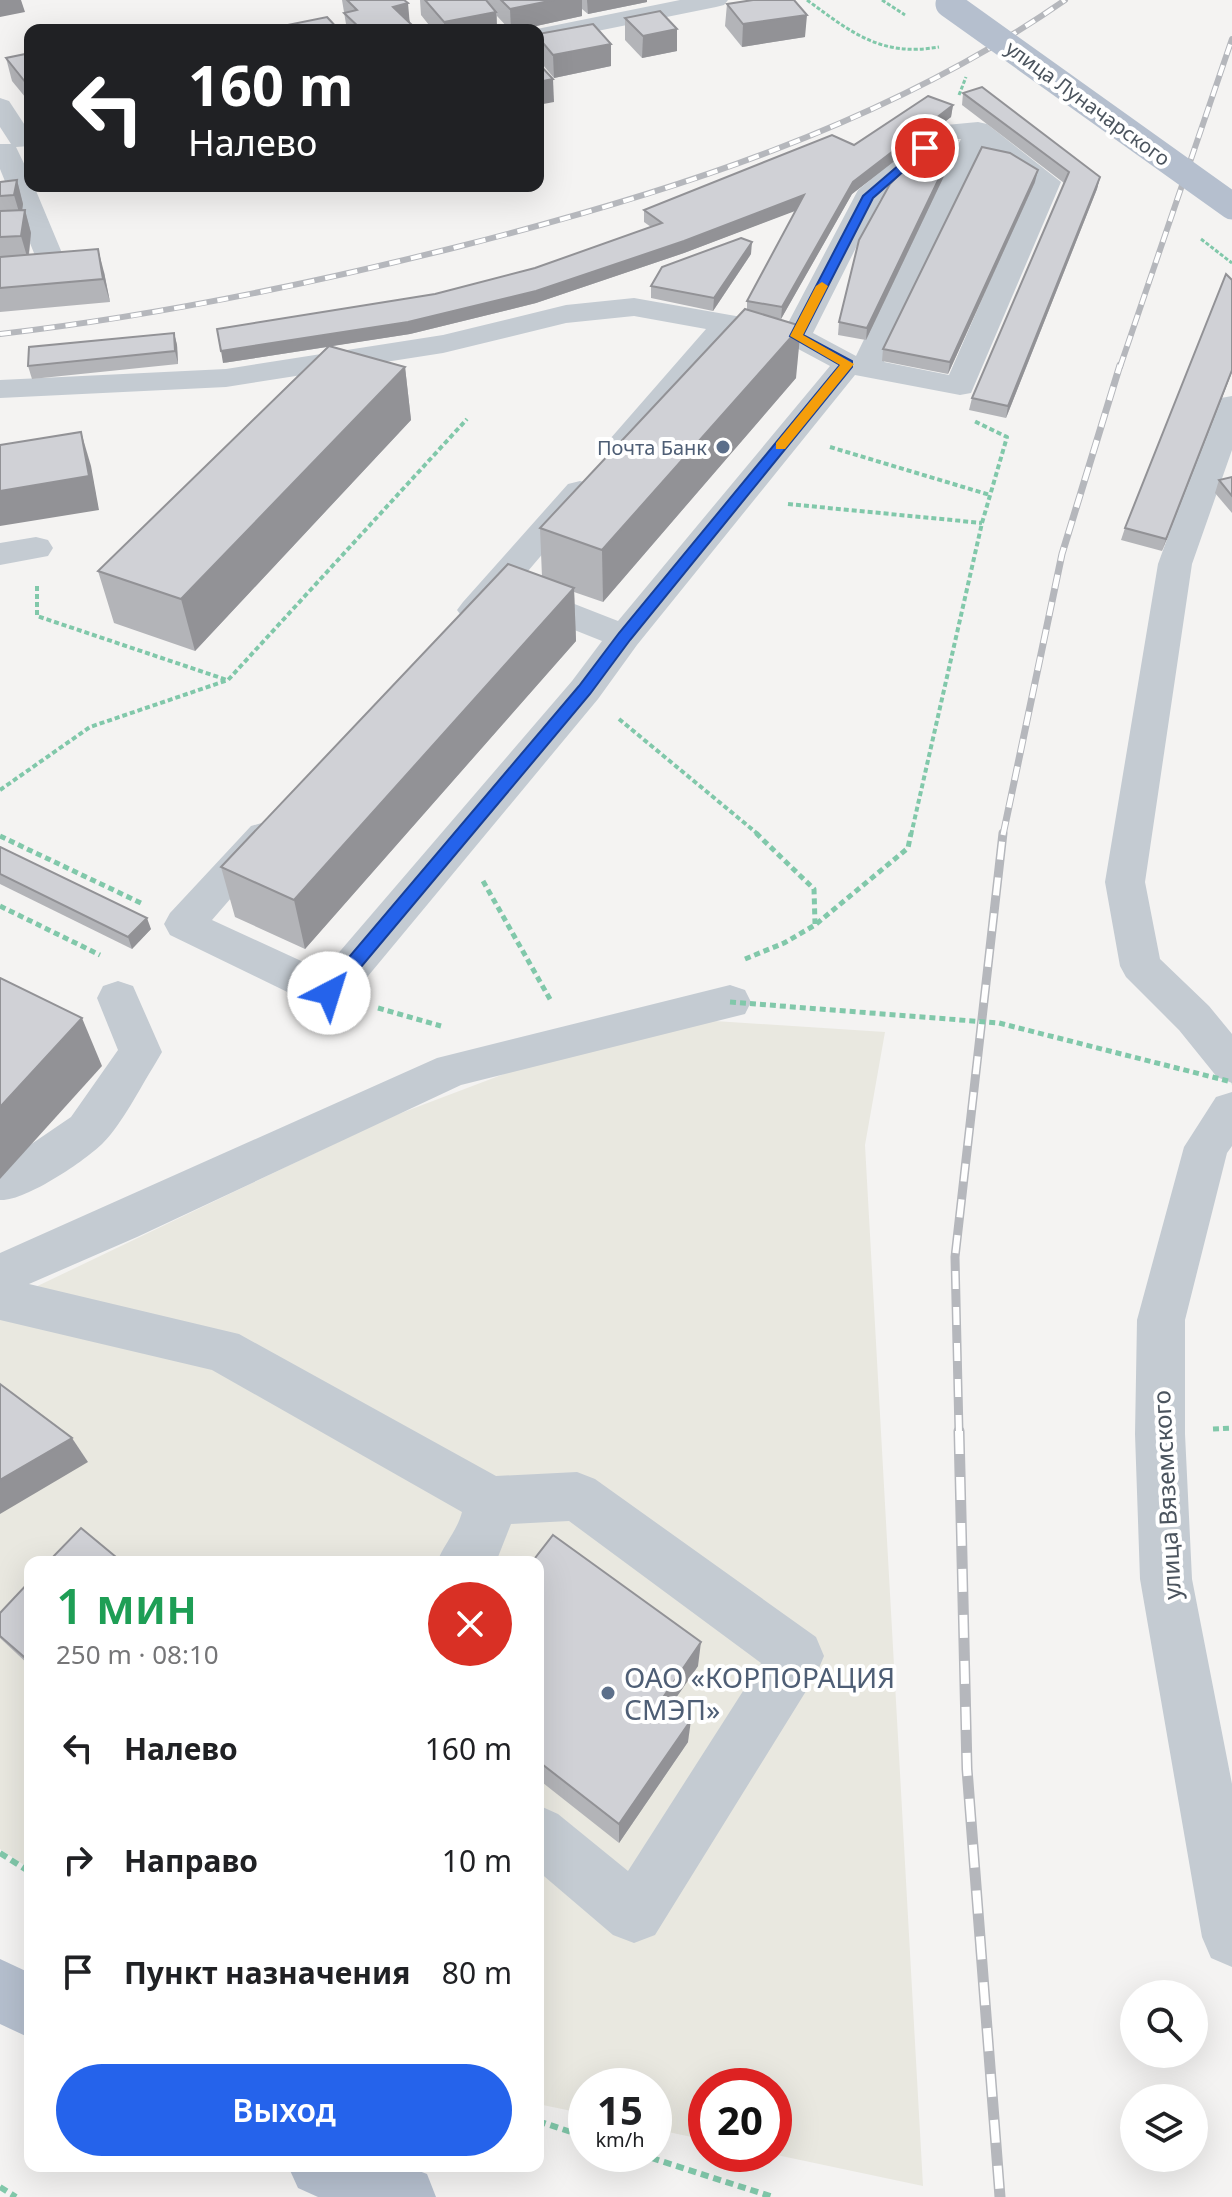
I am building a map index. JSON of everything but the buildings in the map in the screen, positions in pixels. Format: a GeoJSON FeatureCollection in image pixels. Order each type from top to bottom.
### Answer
{"type":"FeatureCollection","features":[{"type":"Feature","properties":{"kind":"main road","name":"улица Луначарского"},"geometry":{"type":"LineString","coordinates":[[946,2],[1232,206]]}},
{"type":"Feature","properties":{"kind":"main road"},"geometry":{"type":"LineString","coordinates":[[0,1989],[24,2004]]}},
{"type":"Feature","properties":{"kind":"main road"},"geometry":{"type":"LineString","coordinates":[[336,2172],[404,2197]]}},
{"type":"Feature","properties":{"kind":"street"},"geometry":{"type":"LineString","coordinates":[[544,35],[716,0]]}},
{"type":"Feature","properties":{"kind":"street"},"geometry":{"type":"LineString","coordinates":[[0,106],[24,176]]}},
{"type":"Feature","properties":{"kind":"street"},"geometry":{"type":"LineString","coordinates":[[0,389],[226,378],[443,344],[566,314],[634,307],[796,336],[857,366],[960,386],[1047,182],[978,130],[944,132],[868,196],[796,336]]}},
{"type":"Feature","properties":{"kind":"street"},"geometry":{"type":"LineString","coordinates":[[291,807],[184,924],[329,993],[585,690],[624,637],[790,435],[857,366],[978,130]]}},
{"type":"Feature","properties":{"kind":"street"},"geometry":{"type":"LineString","coordinates":[[0,269],[53,265],[29,192]]}},
{"type":"Feature","properties":{"kind":"street"},"geometry":{"type":"LineString","coordinates":[[453,633],[727,324]]}},
{"type":"Feature","properties":{"kind":"street"},"geometry":{"type":"LineString","coordinates":[[1232,405],[1222,466],[1175,564],[1125,882],[1141,966],[1194,1018],[1232,1065]]}},
{"type":"Feature","properties":{"kind":"street"},"geometry":{"type":"LineString","coordinates":[[0,554],[36,548]]}},
{"type":"Feature","properties":{"kind":"street"},"geometry":{"type":"LineString","coordinates":[[497,586],[624,637]]}},
{"type":"Feature","properties":{"kind":"street"},"geometry":{"type":"LineString","coordinates":[[0,1181],[12,1182],[87,1130],[140,1052],[118,998]]}},
{"type":"Feature","properties":{"kind":"street"},"geometry":{"type":"LineString","coordinates":[[0,1275],[452,1070],[730,1002]]}},
{"type":"Feature","properties":{"kind":"street","name":"улица Вяземского"},"geometry":{"type":"LineString","coordinates":[[1232,1110],[1206,1147],[1161,1320],[1160,1434],[1166,1579],[1227,1872],[1232,1937]]}},
{"type":"Feature","properties":{"kind":"street"},"geometry":{"type":"LineString","coordinates":[[0,1299],[222,1350],[491,1501],[577,1496],[797,1656],[634,1914],[544,1839]]}},
{"type":"Feature","properties":{"kind":"street"},"geometry":{"type":"LineString","coordinates":[[468,1556],[481,1540],[491,1501]]}},
{"type":"Feature","properties":{"kind":"path"},"geometry":{"type":"LineString","coordinates":[[882,0],[905,15]]}},
{"type":"Feature","properties":{"kind":"path"},"geometry":{"type":"LineString","coordinates":[[585,690],[760,836],[814,889],[815,925],[908,848],[982,523],[1007,437],[964,416],[960,386]]}},
{"type":"Feature","properties":{"kind":"path"},"geometry":{"type":"LineString","coordinates":[[0,790],[90,727],[228,680],[467,419]]}},
{"type":"Feature","properties":{"kind":"path"},"geometry":{"type":"LineString","coordinates":[[790,435],[990,495]]}},
{"type":"Feature","properties":{"kind":"path"},"geometry":{"type":"LineString","coordinates":[[737,499],[982,523]]}},
{"type":"Feature","properties":{"kind":"path"},"geometry":{"type":"LineString","coordinates":[[36,548],[37,616],[228,680]]}},
{"type":"Feature","properties":{"kind":"path"},"geometry":{"type":"LineString","coordinates":[[0,836],[184,924]]}},
{"type":"Feature","properties":{"kind":"path"},"geometry":{"type":"LineString","coordinates":[[459,838],[573,1040]]}},
{"type":"Feature","properties":{"kind":"path"},"geometry":{"type":"LineString","coordinates":[[0,906],[101,956],[118,998]]}},
{"type":"Feature","properties":{"kind":"path"},"geometry":{"type":"LineString","coordinates":[[329,993],[453,1029]]}},
{"type":"Feature","properties":{"kind":"path"},"geometry":{"type":"LineString","coordinates":[[730,1002],[999,1023],[1232,1082]]}},
{"type":"Feature","properties":{"kind":"path"},"geometry":{"type":"LineString","coordinates":[[0,1853],[24,1868]]}},
{"type":"Feature","properties":{"kind":"path"},"geometry":{"type":"LineString","coordinates":[[544,2123],[568,2131]]}},
{"type":"Feature","properties":{"kind":"path"},"geometry":{"type":"LineString","coordinates":[[672,2165],[773,2197]]}},
{"type":"Feature","properties":{"kind":"path"},"geometry":{"type":"LineString","coordinates":[[0,2187],[16,2197]]}},
{"type":"Feature","properties":{"kind":"shaded area"},"geometry":{"type":"Polygon","coordinates":[[[654,1017],[885,1032],[865,1145],[923,2186],[792,2158],[792,2068],[688,2068],[688,2136],[672,2133],[672,2068],[568,2068],[568,2110],[544,2105],[544,1556],[24,1556],[24,1865],[0,1849],[0,1304],[388,1118],[654,1017]]]}},
{"type":"Feature","properties":{"kind":"railway"},"geometry":{"type":"LineString","coordinates":[[0,334],[173,309],[344,274],[615,204],[694,179],[849,119],[924,84],[996,44],[1065,0]]}},
{"type":"Feature","properties":{"kind":"railway"},"geometry":{"type":"LineString","coordinates":[[1120,367],[1232,39]]}},
{"type":"Feature","properties":{"kind":"railway"},"geometry":{"type":"LineString","coordinates":[[1003,835],[1062,554],[1120,365]]}},
{"type":"Feature","properties":{"kind":"railway"},"geometry":{"type":"LineString","coordinates":[[959,1433],[955,1257],[1003,833]]}},
{"type":"Feature","properties":{"kind":"railway"},"geometry":{"type":"LineString","coordinates":[[959,1431],[967,1769],[1000,2197]]}},
{"type":"Feature","properties":{"kind":"slow traffic"},"geometry":{"type":"LineString","coordinates":[[781,446],[848,364],[796,336],[822,286]]}},
{"type":"Feature","properties":{"kind":"place","name":"Почта Банк"},"geometry":{"type":"Point","coordinates":[723,447]}},
{"type":"Feature","properties":{"kind":"place","name":"ОАО «КОРПОРАЦИЯ СМЭП»"},"geometry":{"type":"Point","coordinates":[608,1693]}},
{"type":"Feature","properties":{"kind":"route"},"geometry":{"type":"LineString","coordinates":[[329,993],[585,690],[624,637],[848,364],[796,336],[868,196],[925,148]]}}]}
